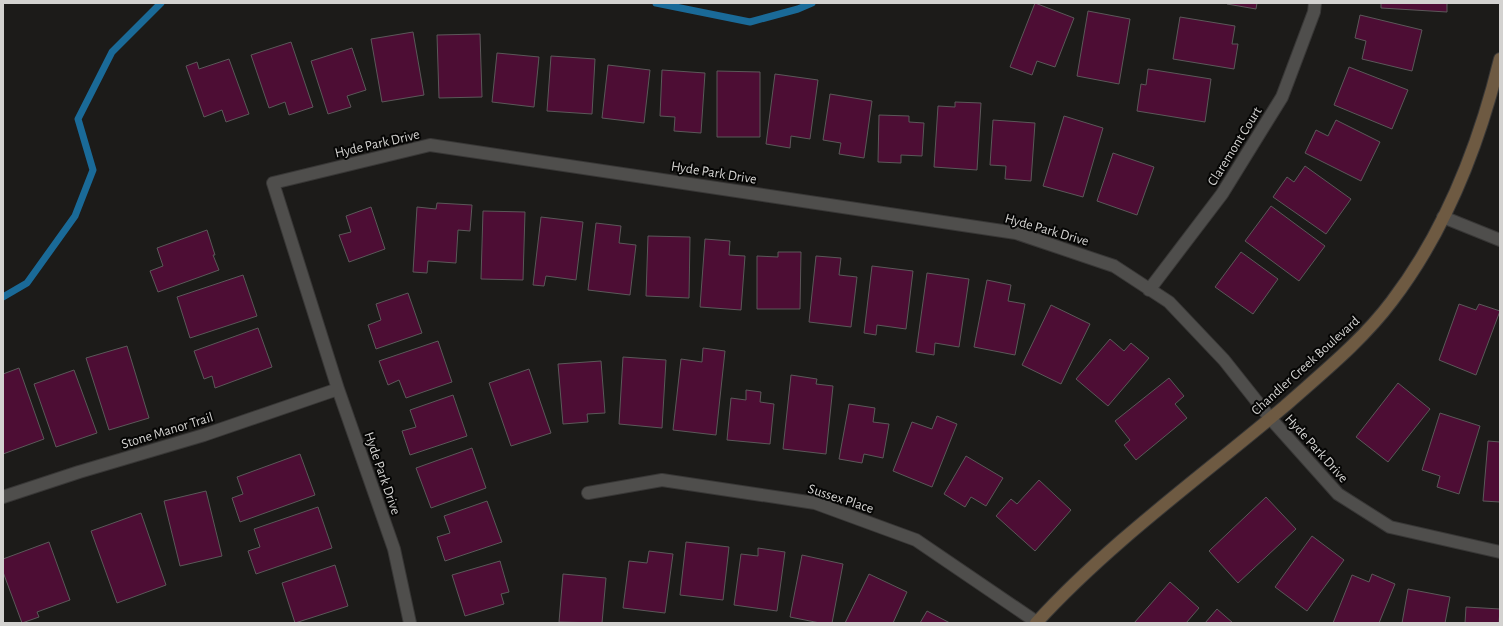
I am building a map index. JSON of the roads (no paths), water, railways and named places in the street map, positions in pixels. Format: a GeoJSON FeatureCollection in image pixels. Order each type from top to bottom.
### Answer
{"type":"FeatureCollection","features":[{"type":"Feature","properties":{"kind":"street","name":"Claremont Court"},"geometry":{"type":"LineString","coordinates":[[1149,290],[1222,194],[1282,97],[1314,12],[1315,3]]}},
{"type":"Feature","properties":{"kind":"street","name":"Chandler Creek Boulevard"},"geometry":{"type":"LineString","coordinates":[[1037,623],[1102,558],[1322,374],[1352,345],[1392,302],[1418,264],[1443,217],[1469,162],[1491,98],[1500,59]]}},
{"type":"Feature","properties":{"kind":"street","name":"Hyde Park Drive"},"geometry":{"type":"LineString","coordinates":[[410,623],[394,549],[338,389],[273,183],[430,145],[1016,233],[1114,266],[1169,302],[1224,360],[1270,418],[1338,494],[1390,527],[1500,552]]}},
{"type":"Feature","properties":{"kind":"street"},"geometry":{"type":"LineString","coordinates":[[1443,217],[1500,240]]}},
{"type":"Feature","properties":{"kind":"street","name":"Stone Manor Trail"},"geometry":{"type":"LineString","coordinates":[[3,497],[79,472],[204,435],[338,389]]}},
{"type":"Feature","properties":{"kind":"street","name":"Sussex Place"},"geometry":{"type":"LineString","coordinates":[[588,493],[662,480],[815,503],[916,540],[1037,623]]}},
{"type":"Feature","properties":{"kind":"waterway"},"geometry":{"type":"LineString","coordinates":[[3,297],[27,283],[75,216],[93,170],[78,119],[112,52],[161,3]]}},
{"type":"Feature","properties":{"kind":"waterway"},"geometry":{"type":"LineString","coordinates":[[656,3],[750,22],[798,9],[812,3]]}}]}
